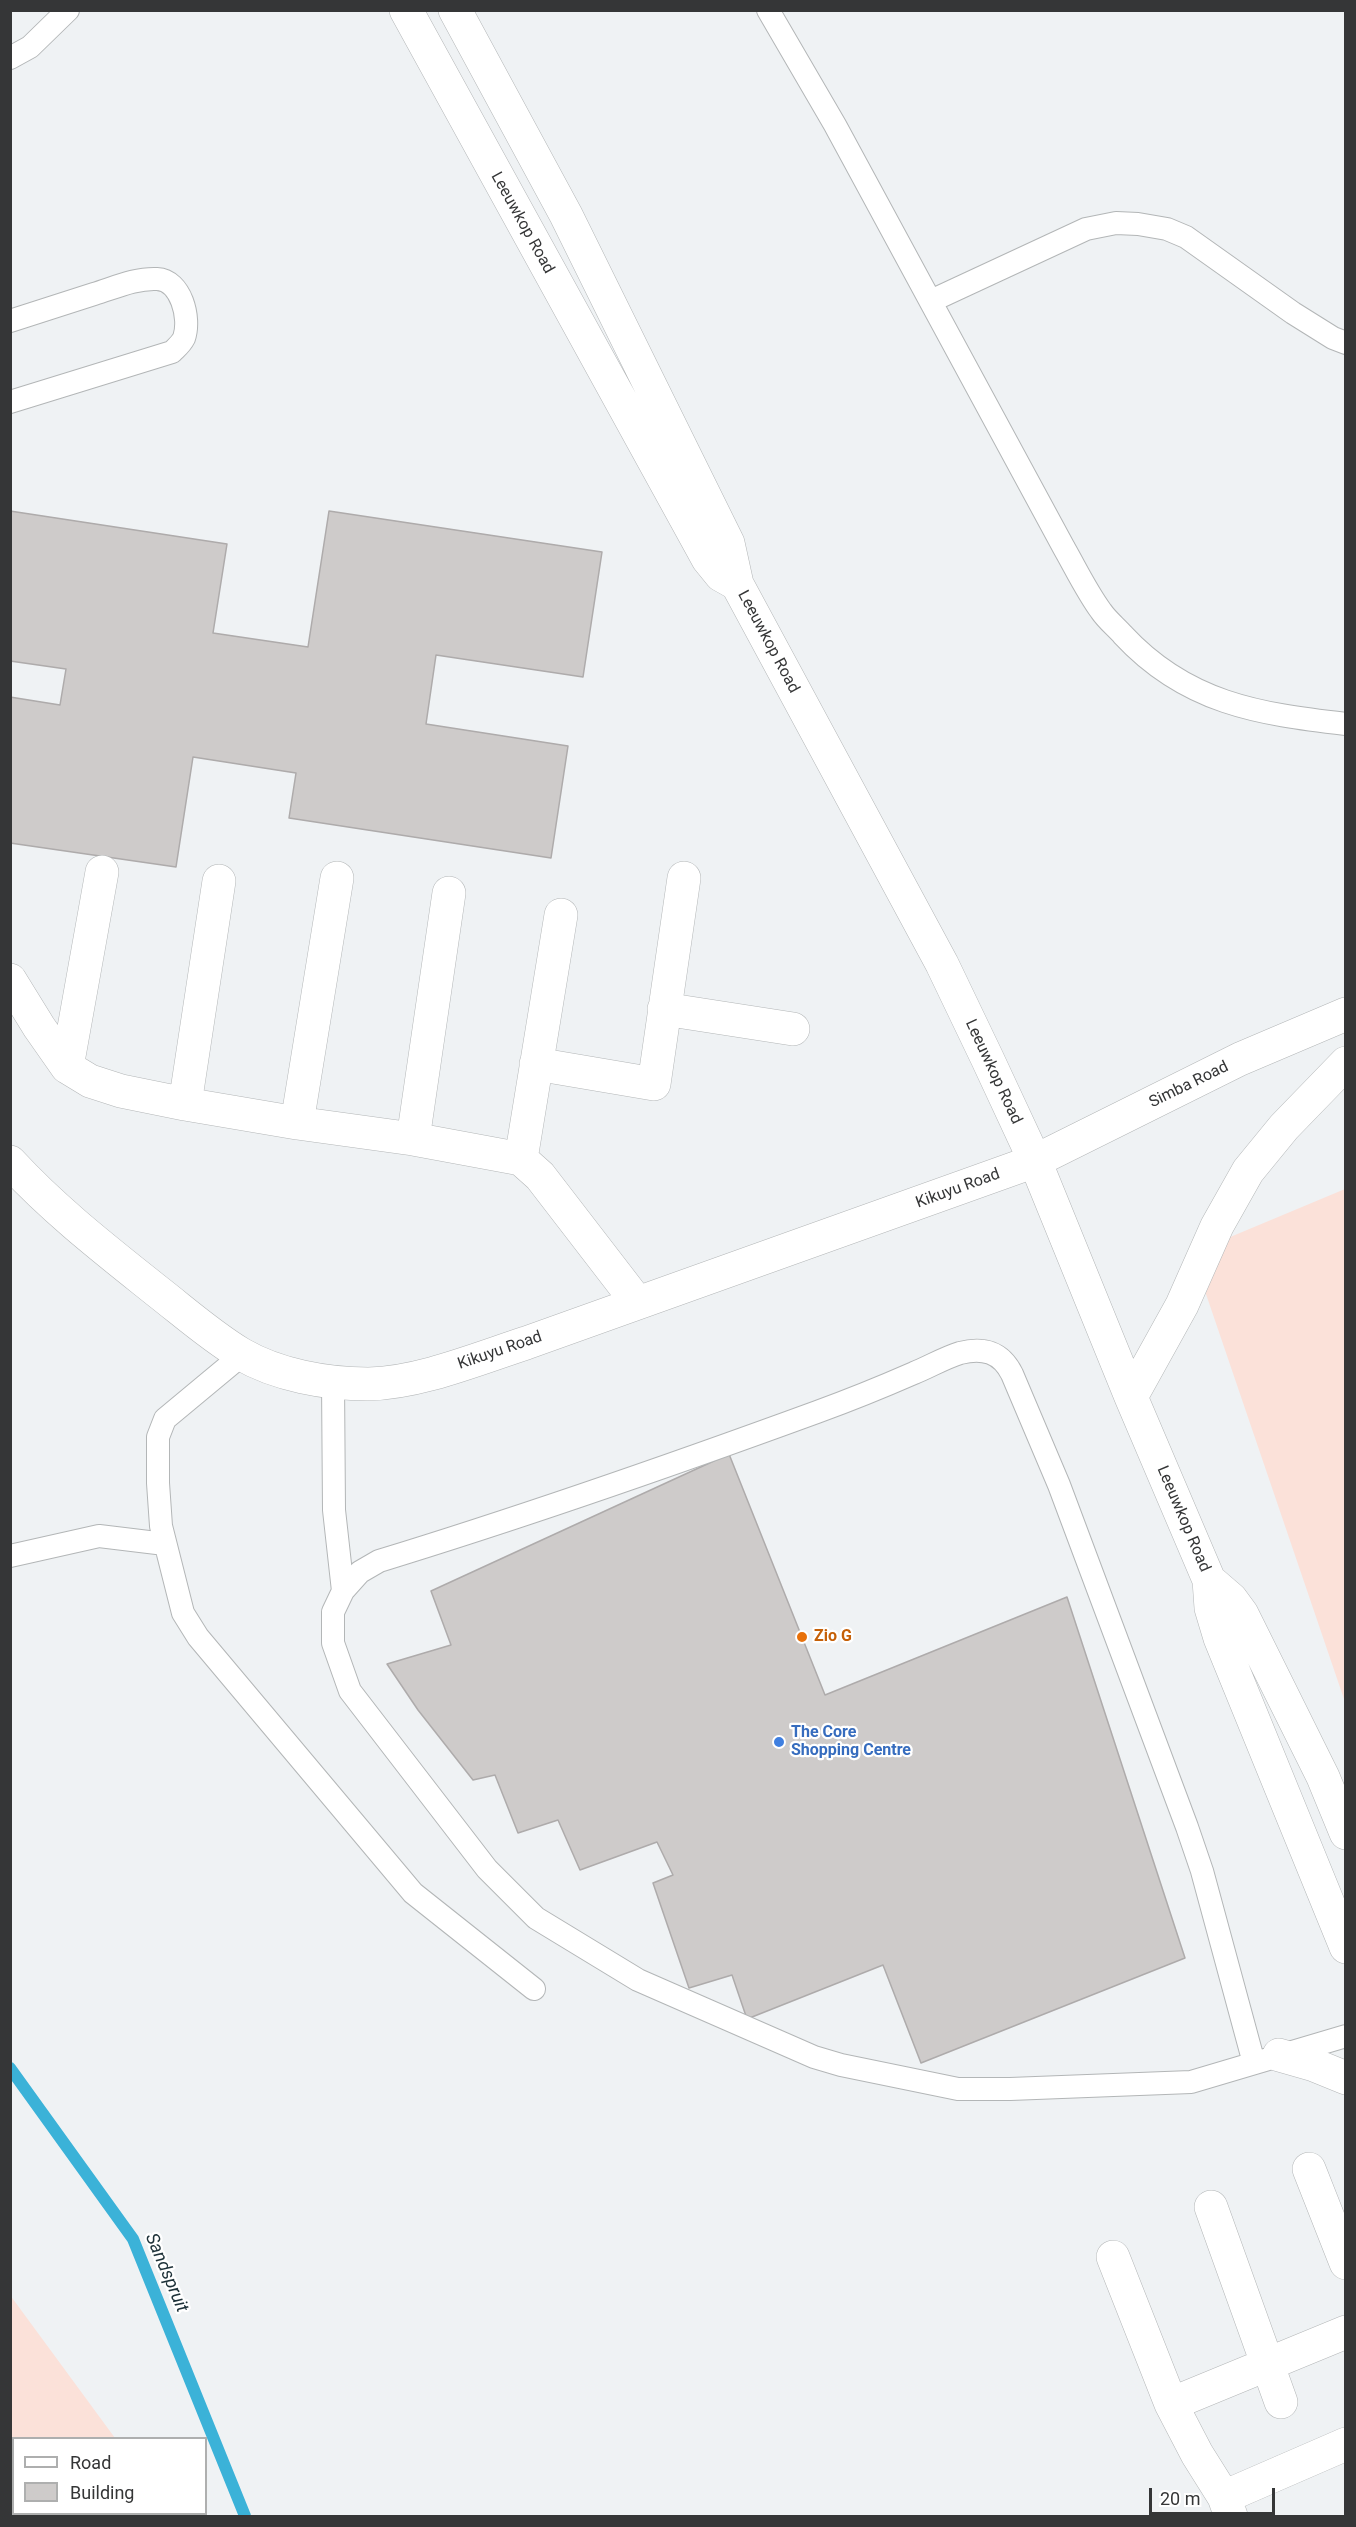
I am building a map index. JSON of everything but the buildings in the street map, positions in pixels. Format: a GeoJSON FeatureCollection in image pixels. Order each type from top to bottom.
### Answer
{"type":"FeatureCollection","features":[{"type":"Feature","properties":{"kind":"street","name":"Leeuwkop Road"},"geometry":{"type":"LineString","coordinates":[[406,10],[708,559],[721,575],[736,584]]}},
{"type":"Feature","properties":{"kind":"street","name":"Leeuwkop Road"},"geometry":{"type":"LineString","coordinates":[[463,18],[566,215],[728,543],[736,584],[942,964],[1035,1161],[1131,1397],[1209,1580],[1211,1608],[1220,1638],[1346,1947]]}},
{"type":"Feature","properties":{"kind":"street"},"geometry":{"type":"LineString","coordinates":[[67,1067],[102,872]]}},
{"type":"Feature","properties":{"kind":"street"},"geometry":{"type":"LineString","coordinates":[[297,1123],[336,878]]}},
{"type":"Feature","properties":{"kind":"street"},"geometry":{"type":"LineString","coordinates":[[536,1064],[654,1084],[684,878]]}},
{"type":"Feature","properties":{"kind":"street"},"geometry":{"type":"LineString","coordinates":[[185,1104],[219,880]]}},
{"type":"Feature","properties":{"kind":"street"},"geometry":{"type":"LineString","coordinates":[[413,1139],[449,893]]}},
{"type":"Feature","properties":{"kind":"street"},"geometry":{"type":"LineString","coordinates":[[521,1159],[561,915]]}},
{"type":"Feature","properties":{"kind":"street"},"geometry":{"type":"LineString","coordinates":[[10,980],[67,1067],[90,1082],[185,1104],[413,1139],[521,1159],[540,1176],[637,1302]]}},
{"type":"Feature","properties":{"kind":"street"},"geometry":{"type":"LineString","coordinates":[[664,1009],[793,1029]]}},
{"type":"Feature","properties":{"kind":"street","name":"Simba Road"},"geometry":{"type":"LineString","coordinates":[[1035,1161],[1240,1059],[1346,1014]]}},
{"type":"Feature","properties":{"kind":"street"},"geometry":{"type":"LineString","coordinates":[[1131,1397],[1182,1305],[1217,1226],[1248,1171],[1284,1127],[1346,1063]]}},
{"type":"Feature","properties":{"kind":"street","name":"Kikuyu Road"},"geometry":{"type":"LineString","coordinates":[[10,1162],[29,1182],[122,1262],[242,1355],[302,1376],[333,1382],[369,1384],[399,1380],[454,1366],[793,1249],[1035,1161]]}},
{"type":"Feature","properties":{"kind":"street","name":"Leeuwkop Road"},"geometry":{"type":"LineString","coordinates":[[1209,1580],[1231,1599],[1242,1614],[1323,1777],[1346,1833]]}},
{"type":"Feature","properties":{"kind":"street"},"geometry":{"type":"LineString","coordinates":[[1267,2059],[1314,2065],[1346,2078]]}},
{"type":"Feature","properties":{"kind":"street"},"geometry":{"type":"LineString","coordinates":[[1309,2169],[1346,2263]]}},
{"type":"Feature","properties":{"kind":"street"},"geometry":{"type":"LineString","coordinates":[[1211,2207],[1281,2402]]}},
{"type":"Feature","properties":{"kind":"street"},"geometry":{"type":"LineString","coordinates":[[1113,2257],[1171,2404],[1227,2507],[1346,2444]]}},
{"type":"Feature","properties":{"kind":"street"},"geometry":{"type":"LineString","coordinates":[[1171,2404],[1346,2332]]}},
{"type":"Feature","properties":{"kind":"lane"},"geometry":{"type":"LineString","coordinates":[[10,58],[30,47],[68,10]]}},
{"type":"Feature","properties":{"kind":"lane"},"geometry":{"type":"LineString","coordinates":[[768,10],[835,125],[1101,612],[1141,655],[1183,684],[1227,703],[1284,717],[1346,724]]}},
{"type":"Feature","properties":{"kind":"lane"},"geometry":{"type":"LineString","coordinates":[[931,301],[1086,229],[1116,223],[1138,224],[1167,229],[1186,237],[1293,313],[1332,338],[1346,343]]}},
{"type":"Feature","properties":{"kind":"lane"},"geometry":{"type":"LineString","coordinates":[[10,321],[116,287],[153,279],[164,279],[177,290],[183,305],[186,331],[183,340],[172,352],[10,402]]}},
{"type":"Feature","properties":{"kind":"lane"},"geometry":{"type":"LineString","coordinates":[[1267,2059],[1187,1827],[1059,1485],[1007,1363],[995,1353],[981,1350],[960,1353],[858,1397],[641,1475],[507,1522],[379,1561],[360,1572],[343,1591],[333,1612],[333,1643],[350,1691],[487,1869],[536,1918],[638,1980],[814,2057],[841,2065],[958,2089],[1158,2085],[1191,2082],[1346,2036]]}},
{"type":"Feature","properties":{"kind":"lane"},"geometry":{"type":"LineString","coordinates":[[242,1355],[165,1419],[158,1437],[161,1526],[183,1612],[198,1637],[413,1893],[534,1989]]}},
{"type":"Feature","properties":{"kind":"lane"},"geometry":{"type":"LineString","coordinates":[[333,1382],[334,1510],[343,1591]]}},
{"type":"Feature","properties":{"kind":"lane"},"geometry":{"type":"LineString","coordinates":[[10,1556],[99,1536],[165,1544]]}},
{"type":"Feature","properties":{"kind":"shaded area"},"geometry":{"type":"Polygon","coordinates":[[[1345,1189],[1345,1702],[1192,1253],[1345,1189]]]}},
{"type":"Feature","properties":{"kind":"shaded area"},"geometry":{"type":"Polygon","coordinates":[[[10,2295],[114,2437],[12,2437],[12,2515],[162,2516],[11,2516],[10,2295]]]}},
{"type":"Feature","properties":{"kind":"waterway","name":"Sandspruit"},"geometry":{"type":"LineString","coordinates":[[10,2068],[133,2239],[245,2516]]}},
{"type":"Feature","properties":{"kind":"place","name":"Zio G"},"geometry":{"type":"Point","coordinates":[802,1637]}},
{"type":"Feature","properties":{"kind":"place","name":"The Core Shopping Centre"},"geometry":{"type":"Point","coordinates":[779,1742]}}]}
